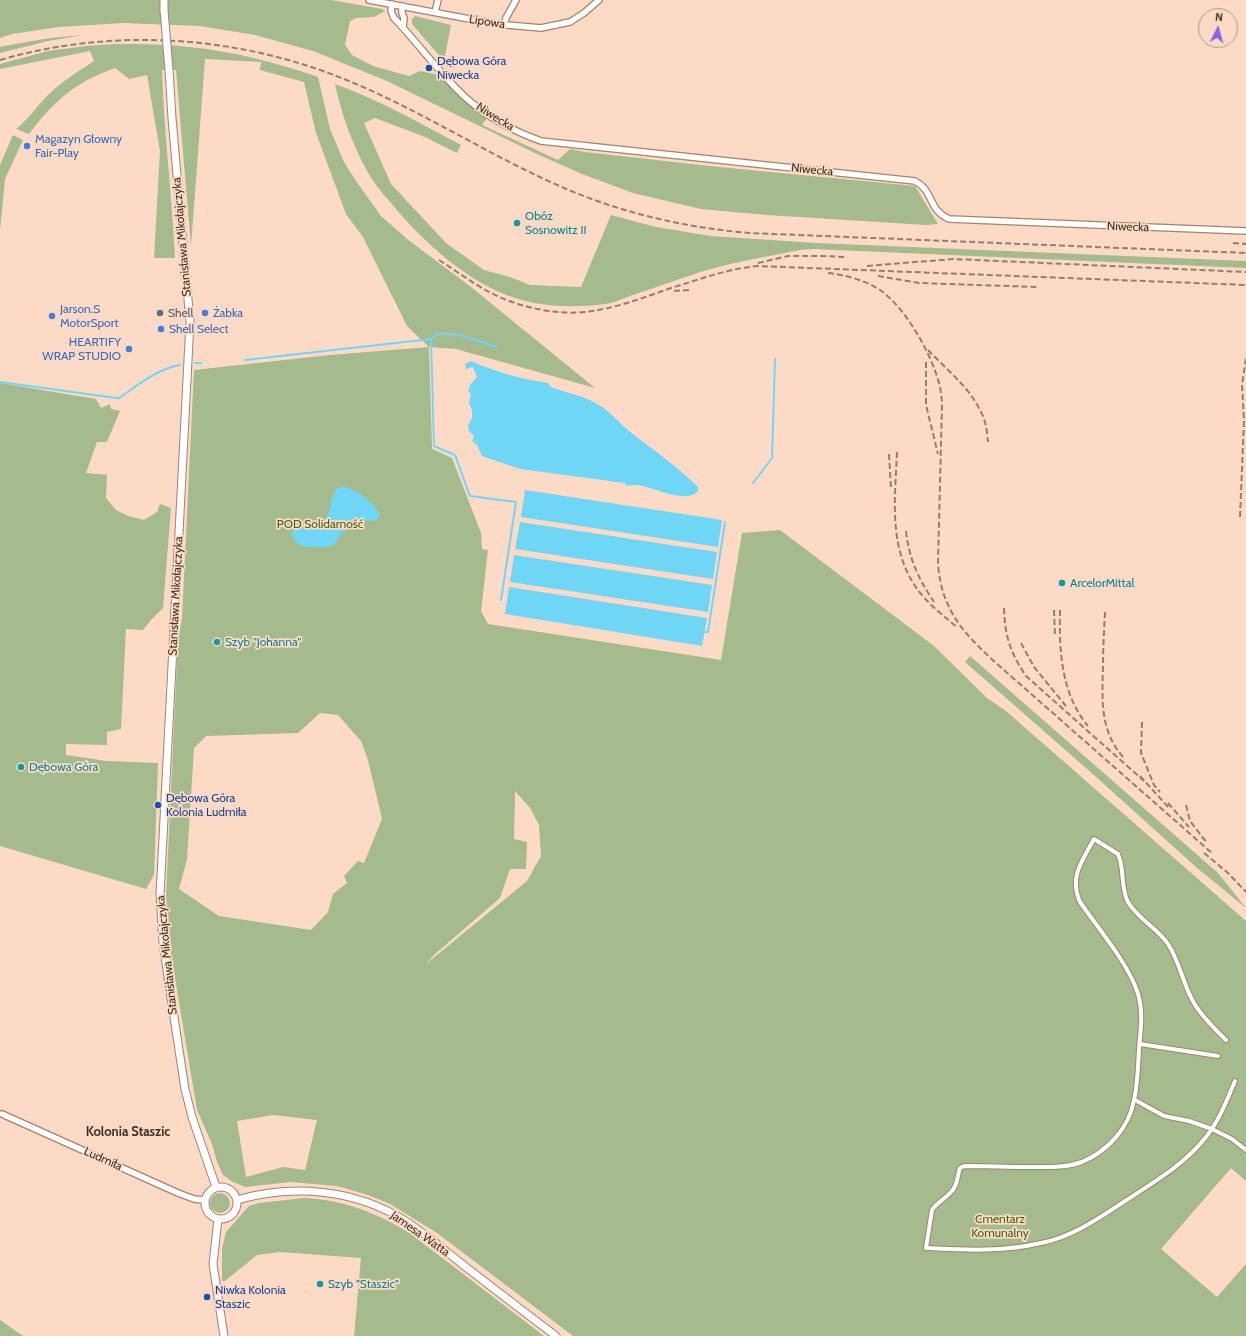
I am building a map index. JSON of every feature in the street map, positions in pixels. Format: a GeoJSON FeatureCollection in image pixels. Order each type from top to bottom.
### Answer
{"type":"FeatureCollection","features":[{"type":"Feature","properties":{"kind":"street","name":"Stanisława Mikołajczyka"},"geometry":{"type":"LineString","coordinates":[[164,0],[172,118],[190,322],[160,895],[163,942],[185,1090],[192,1117],[216,1187]]}},
{"type":"Feature","properties":{"kind":"street","name":"Lipowa"},"geometry":{"type":"LineString","coordinates":[[369,0],[504,25],[541,28],[570,22],[584,13],[599,0]]}},
{"type":"Feature","properties":{"kind":"street"},"geometry":{"type":"LineString","coordinates":[[435,12],[438,0]]}},
{"type":"Feature","properties":{"kind":"street"},"geometry":{"type":"LineString","coordinates":[[504,25],[506,18],[516,0]]}},
{"type":"Feature","properties":{"kind":"street","name":"Niwecka"},"geometry":{"type":"LineString","coordinates":[[392,4],[391,11],[394,18],[465,97],[500,122],[541,141],[915,182],[923,187],[937,211],[942,216],[949,219],[1246,231]]}},
{"type":"Feature","properties":{"kind":"street"},"geometry":{"type":"LineString","coordinates":[[402,6],[404,18],[403,27]]}},
{"type":"Feature","properties":{"kind":"street"},"geometry":{"type":"LineString","coordinates":[[404,18],[414,9]]}},
{"type":"Feature","properties":{"kind":"street"},"geometry":{"type":"LineString","coordinates":[[1226,1040],[1200,1012],[1194,1003],[1176,960],[1167,943],[1128,902],[1125,893],[1122,867],[1118,854],[1094,839],[1078,868],[1075,882],[1076,890],[1080,902],[1122,962],[1137,990],[1142,1011],[1134,1100],[1129,1115],[1117,1135],[1103,1150],[1080,1162],[1060,1167],[964,1166],[960,1168],[954,1188],[932,1210],[926,1248],[986,1251],[1003,1250],[1043,1243],[1074,1232],[1169,1173],[1194,1150],[1212,1129],[1235,1081]]}},
{"type":"Feature","properties":{"kind":"street"},"geometry":{"type":"LineString","coordinates":[[1140,1044],[1218,1056]]}},
{"type":"Feature","properties":{"kind":"street"},"geometry":{"type":"LineString","coordinates":[[1134,1100],[1164,1116],[1189,1121],[1212,1129],[1232,1139],[1246,1150]]}},
{"type":"Feature","properties":{"kind":"street","name":"Ludmiła"},"geometry":{"type":"LineString","coordinates":[[2,1114],[178,1193],[194,1199],[204,1200]]}},
{"type":"Feature","properties":{"kind":"street"},"geometry":{"type":"LineString","coordinates":[[216,1187],[231,1190],[237,1200],[235,1212],[225,1219],[218,1219],[209,1215],[206,1210],[204,1200],[210,1190],[216,1187]]}},
{"type":"Feature","properties":{"kind":"street","name":"Jamesa Watta"},"geometry":{"type":"LineString","coordinates":[[237,1200],[271,1192],[302,1190],[339,1194],[389,1211],[416,1228],[556,1336]]}},
{"type":"Feature","properties":{"kind":"street"},"geometry":{"type":"LineString","coordinates":[[218,1219],[213,1264],[224,1336]]}},
{"type":"Feature","properties":{"kind":"green space"},"geometry":{"type":"Polygon","coordinates":[[[0,0],[331,0],[382,9],[385,11],[374,17],[356,18],[350,21],[345,45],[352,55],[373,66],[409,76],[420,71],[440,75],[487,118],[482,125],[558,160],[570,149],[709,166],[915,186],[938,224],[926,225],[767,215],[701,209],[633,193],[582,174],[537,154],[387,81],[313,51],[255,35],[200,26],[123,23],[58,27],[12,34],[0,38],[0,0]]]}},
{"type":"Feature","properties":{"kind":"green space"},"geometry":{"type":"Polygon","coordinates":[[[415,16],[451,25],[444,61],[412,24],[412,19],[415,16]]]}},
{"type":"Feature","properties":{"kind":"green space"},"geometry":{"type":"Polygon","coordinates":[[[83,35],[48,41],[0,53],[0,47],[4,46],[50,38],[83,35]]]}},
{"type":"Feature","properties":{"kind":"green space"},"geometry":{"type":"Polygon","coordinates":[[[152,44],[222,51],[255,58],[318,77],[330,129],[344,162],[381,216],[407,239],[471,287],[595,388],[456,349],[429,347],[407,326],[363,237],[346,214],[316,133],[304,82],[260,70],[261,62],[205,59],[191,246],[176,70],[162,70],[164,117],[175,258],[154,258],[160,151],[147,75],[129,79],[115,68],[88,80],[66,94],[48,111],[29,134],[16,129],[51,92],[94,61],[90,51],[0,69],[0,64],[48,51],[86,46],[152,44]]]}},
{"type":"Feature","properties":{"kind":"green space"},"geometry":{"type":"Polygon","coordinates":[[[335,84],[415,120],[461,145],[457,153],[425,137],[375,118],[364,123],[391,184],[446,243],[484,270],[510,277],[530,285],[581,287],[611,215],[656,227],[711,236],[816,243],[1246,261],[1246,268],[813,249],[800,250],[711,269],[615,302],[593,305],[559,306],[526,301],[497,291],[463,271],[431,246],[403,217],[375,183],[361,159],[344,117],[335,84]]]}},
{"type":"Feature","properties":{"kind":"green space"},"geometry":{"type":"Polygon","coordinates":[[[13,135],[23,140],[5,179],[0,230],[0,165],[13,135]]]}},
{"type":"Feature","properties":{"kind":"green space"},"geometry":{"type":"Polygon","coordinates":[[[429,347],[432,449],[452,458],[481,533],[482,549],[488,550],[481,611],[488,624],[721,660],[742,533],[780,530],[934,646],[987,698],[1006,711],[1246,921],[1246,1181],[1231,1168],[1161,1249],[1217,1297],[1246,1264],[1246,1336],[573,1336],[437,1233],[390,1204],[368,1195],[337,1186],[291,1182],[245,1187],[233,1182],[223,1175],[217,1162],[212,1144],[197,1110],[167,930],[166,896],[178,641],[182,618],[194,370],[330,355],[429,347]],[[320,713],[298,733],[206,736],[194,748],[187,859],[179,889],[219,916],[311,930],[328,912],[333,894],[347,883],[344,876],[358,861],[364,863],[382,819],[368,760],[361,741],[338,715],[320,713]],[[515,791],[514,839],[527,842],[526,869],[510,869],[500,898],[435,954],[426,964],[527,881],[541,856],[539,825],[530,808],[515,791]],[[273,1115],[237,1121],[246,1177],[283,1167],[305,1170],[317,1120],[273,1115]]]}},
{"type":"Feature","properties":{"kind":"green space"},"geometry":{"type":"Polygon","coordinates":[[[0,383],[96,399],[101,408],[110,404],[111,409],[120,411],[107,442],[97,442],[86,473],[107,475],[106,498],[116,510],[128,516],[144,520],[157,512],[160,504],[171,508],[163,608],[143,630],[126,629],[121,729],[107,732],[107,745],[66,744],[66,755],[107,761],[158,763],[154,875],[146,889],[0,846],[0,383]]]}},
{"type":"Feature","properties":{"kind":"green space"},"geometry":{"type":"Polygon","coordinates":[[[970,656],[1218,873],[1246,908],[1196,867],[965,662],[970,656]]]}},
{"type":"Feature","properties":{"kind":"green space"},"geometry":{"type":"Polygon","coordinates":[[[220,1193],[227,1196],[230,1203],[227,1210],[220,1213],[213,1210],[210,1203],[213,1196],[220,1193]]]}},
{"type":"Feature","properties":{"kind":"green space"},"geometry":{"type":"Polygon","coordinates":[[[304,1198],[319,1199],[360,1209],[386,1220],[411,1234],[544,1336],[354,1336],[361,1258],[280,1252],[257,1255],[225,1281],[222,1281],[222,1249],[226,1232],[249,1206],[259,1203],[304,1198]]]}},
{"type":"Feature","properties":{"kind":"green space"},"geometry":{"type":"Polygon","coordinates":[[[0,1320],[23,1336],[0,1336],[0,1320]]]}},
{"type":"Feature","properties":{"kind":"water"},"geometry":{"type":"Polygon","coordinates":[[[471,361],[509,375],[548,383],[551,387],[594,402],[682,472],[698,487],[698,491],[692,495],[677,496],[643,486],[626,486],[625,483],[520,469],[482,456],[477,445],[472,441],[474,436],[469,431],[468,426],[472,418],[472,410],[469,403],[471,394],[468,391],[470,385],[477,377],[473,367],[466,369],[465,364],[471,361]]]}},
{"type":"Feature","properties":{"kind":"water"},"geometry":{"type":"Polygon","coordinates":[[[342,486],[353,490],[369,500],[380,515],[376,521],[365,520],[350,524],[335,544],[330,547],[301,546],[293,538],[292,531],[300,528],[317,527],[321,525],[327,515],[335,491],[342,486]]]}},
{"type":"Feature","properties":{"kind":"water"},"geometry":{"type":"Polygon","coordinates":[[[525,490],[722,520],[718,547],[521,517],[525,490]]]}},
{"type":"Feature","properties":{"kind":"water"},"geometry":{"type":"Polygon","coordinates":[[[520,522],[717,552],[713,579],[515,549],[520,522]]]}},
{"type":"Feature","properties":{"kind":"water"},"geometry":{"type":"Polygon","coordinates":[[[514,555],[712,585],[708,612],[510,582],[514,555]]]}},
{"type":"Feature","properties":{"kind":"water"},"geometry":{"type":"Polygon","coordinates":[[[509,587],[707,618],[702,646],[505,614],[509,587]]]}},
{"type":"Feature","properties":{"kind":"waterway"},"geometry":{"type":"LineString","coordinates":[[245,360],[431,339],[438,333],[460,335],[497,347]]}},
{"type":"Feature","properties":{"kind":"waterway"},"geometry":{"type":"LineString","coordinates":[[431,339],[434,446],[455,455],[470,496],[516,502],[501,600]]}},
{"type":"Feature","properties":{"kind":"waterway"},"geometry":{"type":"LineString","coordinates":[[753,483],[772,458],[775,359]]}},
{"type":"Feature","properties":{"kind":"waterway"},"geometry":{"type":"LineString","coordinates":[[195,363],[201,363]]}},
{"type":"Feature","properties":{"kind":"waterway"},"geometry":{"type":"LineString","coordinates":[[0,382],[119,398],[163,370],[180,365]]}},
{"type":"Feature","properties":{"kind":"waterway"},"geometry":{"type":"LineString","coordinates":[[705,632],[708,632],[725,522]]}},
{"type":"Feature","properties":{"kind":"railway"},"geometry":{"type":"LineString","coordinates":[[0,60],[44,49],[89,43],[135,40],[180,41],[225,46],[270,55],[314,68],[356,84],[411,110],[548,181],[576,193],[639,214],[705,228],[749,233],[1246,253]]}},
{"type":"Feature","properties":{"kind":"railway"},"geometry":{"type":"LineString","coordinates":[[1233,243],[1246,244]]}},
{"type":"Feature","properties":{"kind":"railway"},"geometry":{"type":"LineString","coordinates":[[758,263],[788,256],[847,257]]}},
{"type":"Feature","properties":{"kind":"railway"},"geometry":{"type":"LineString","coordinates":[[867,266],[953,259],[1246,272]]}},
{"type":"Feature","properties":{"kind":"railway"},"geometry":{"type":"LineString","coordinates":[[439,260],[482,288],[507,300],[535,308],[564,312],[592,311],[612,307],[735,269],[758,266],[1246,285]]}},
{"type":"Feature","properties":{"kind":"railway"},"geometry":{"type":"LineString","coordinates":[[828,273],[848,277],[874,286],[890,298],[909,320],[925,347],[931,361],[940,387],[942,398],[938,563],[944,594],[956,619],[973,641],[996,663],[1213,854]]}},
{"type":"Feature","properties":{"kind":"railway"},"geometry":{"type":"LineString","coordinates":[[878,276],[919,283],[1038,287]]}},
{"type":"Feature","properties":{"kind":"railway"},"geometry":{"type":"LineString","coordinates":[[674,291],[689,290]]}},
{"type":"Feature","properties":{"kind":"railway"},"geometry":{"type":"LineString","coordinates":[[928,350],[971,395],[983,415],[987,430],[988,442]]}},
{"type":"Feature","properties":{"kind":"railway"},"geometry":{"type":"LineString","coordinates":[[1240,517],[1244,421],[1242,385],[1246,358]]}},
{"type":"Feature","properties":{"kind":"railway"},"geometry":{"type":"LineString","coordinates":[[926,362],[926,405],[938,454]]}},
{"type":"Feature","properties":{"kind":"railway"},"geometry":{"type":"LineString","coordinates":[[897,452],[895,506],[898,541],[902,558],[908,575],[918,590],[927,601],[958,628]]}},
{"type":"Feature","properties":{"kind":"railway"},"geometry":{"type":"LineString","coordinates":[[889,454],[891,489]]}},
{"type":"Feature","properties":{"kind":"railway"},"geometry":{"type":"LineString","coordinates":[[906,531],[909,551],[915,568],[923,585],[934,602]]}},
{"type":"Feature","properties":{"kind":"railway"},"geometry":{"type":"LineString","coordinates":[[1004,608],[1009,644],[1026,676],[1144,781]]}},
{"type":"Feature","properties":{"kind":"railway"},"geometry":{"type":"LineString","coordinates":[[1054,610],[1055,636]]}},
{"type":"Feature","properties":{"kind":"railway"},"geometry":{"type":"LineString","coordinates":[[1060,610],[1061,656],[1067,686],[1072,700],[1088,726]]}},
{"type":"Feature","properties":{"kind":"railway"},"geometry":{"type":"LineString","coordinates":[[1105,612],[1102,691],[1104,715],[1110,737],[1115,747],[1123,757]]}},
{"type":"Feature","properties":{"kind":"railway"},"geometry":{"type":"LineString","coordinates":[[1021,643],[1034,667],[1066,706]]}},
{"type":"Feature","properties":{"kind":"railway"},"geometry":{"type":"LineString","coordinates":[[1142,722],[1141,753],[1154,785],[1160,792]]}},
{"type":"Feature","properties":{"kind":"railway"},"geometry":{"type":"LineString","coordinates":[[1140,776],[1170,809]]}},
{"type":"Feature","properties":{"kind":"railway"},"geometry":{"type":"LineString","coordinates":[[1168,803],[1189,827]]}},
{"type":"Feature","properties":{"kind":"railway"},"geometry":{"type":"LineString","coordinates":[[1186,805],[1190,821],[1207,843]]}},
{"type":"Feature","properties":{"kind":"railway"},"geometry":{"type":"LineString","coordinates":[[1204,853],[1228,873],[1246,892]]}},
{"type":"Feature","properties":{"kind":"place","name":"Dębowa Góra Niwecka"},"geometry":{"type":"Point","coordinates":[429,68]}},
{"type":"Feature","properties":{"kind":"place","name":"Magazyn Głowny Fair-Play"},"geometry":{"type":"Point","coordinates":[27,146]}},
{"type":"Feature","properties":{"kind":"place","name":"Obóz Sosnowitz II"},"geometry":{"type":"Point","coordinates":[517,223]}},
{"type":"Feature","properties":{"kind":"place","name":"Shell"},"geometry":{"type":"Point","coordinates":[160,313]}},
{"type":"Feature","properties":{"kind":"place","name":"Żabka"},"geometry":{"type":"Point","coordinates":[205,313]}},
{"type":"Feature","properties":{"kind":"place","name":"Jarson.S MotorSport"},"geometry":{"type":"Point","coordinates":[52,316]}},
{"type":"Feature","properties":{"kind":"place","name":"Shell Select"},"geometry":{"type":"Point","coordinates":[161,329]}},
{"type":"Feature","properties":{"kind":"place","name":"HEARTIFY WRAP STUDIO"},"geometry":{"type":"Point","coordinates":[129,349]}},
{"type":"Feature","properties":{"kind":"place","name":"ArcelorMittal"},"geometry":{"type":"Point","coordinates":[1062,583]}},
{"type":"Feature","properties":{"kind":"place","name":"Szyb \"Johanna\""},"geometry":{"type":"Point","coordinates":[217,642]}},
{"type":"Feature","properties":{"kind":"place","name":"Dębowa Góra"},"geometry":{"type":"Point","coordinates":[21,767]}},
{"type":"Feature","properties":{"kind":"place","name":"Dębowa Góra Kolonia Ludmiła"},"geometry":{"type":"Point","coordinates":[158,805]}},
{"type":"Feature","properties":{"kind":"place","name":"Szyb \"Staszic\""},"geometry":{"type":"Point","coordinates":[320,1284]}},
{"type":"Feature","properties":{"kind":"place","name":"Niwka Kolonia Staszic"},"geometry":{"type":"Point","coordinates":[207,1297]}},
{"type":"Feature","properties":{"kind":"district","name":"Kolonia Staszic"},"geometry":{"type":"Point","coordinates":[128,1132]}},
{"type":"Feature","properties":{"kind":"park label","name":"POD Solidarność"},"geometry":{"type":"Point","coordinates":[320,524]}},
{"type":"Feature","properties":{"kind":"park label","name":"Cmentarz Komunalny"},"geometry":{"type":"Point","coordinates":[1000,1226]}}]}
